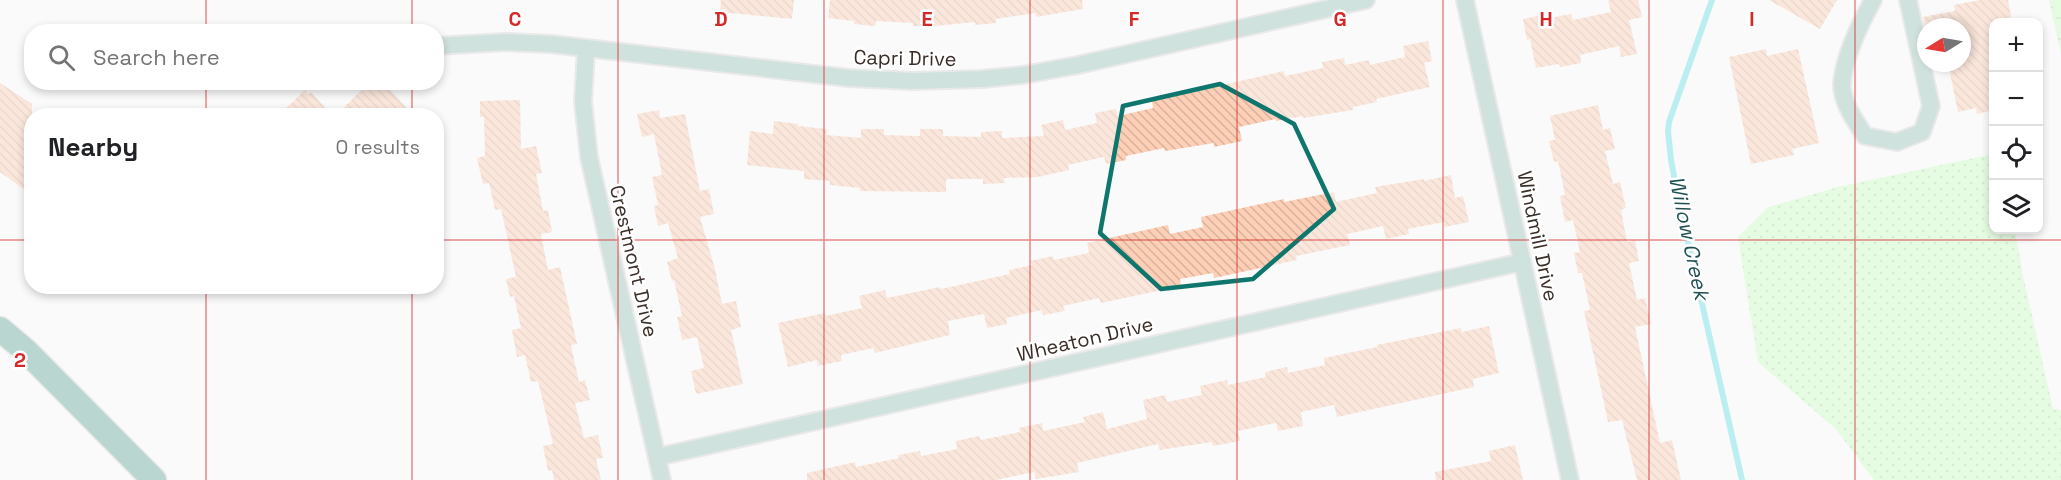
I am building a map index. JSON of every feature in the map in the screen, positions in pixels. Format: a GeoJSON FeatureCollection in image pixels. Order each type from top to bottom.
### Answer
{"type":"FeatureCollection","features":[{"type":"Feature","properties":{"kind":"main road"},"geometry":{"type":"LineString","coordinates":[[0,329],[26,351],[154,480]]}},
{"type":"Feature","properties":{"kind":"street","name":"Capri Drive"},"geometry":{"type":"LineString","coordinates":[[444,46],[505,42],[849,78],[912,81],[982,79],[1023,75],[1078,65],[1366,0]]}},
{"type":"Feature","properties":{"kind":"street","name":"Windmill Drive"},"geometry":{"type":"LineString","coordinates":[[1465,0],[1570,480]]}},
{"type":"Feature","properties":{"kind":"street"},"geometry":{"type":"LineString","coordinates":[[1873,0],[1859,27],[1848,58],[1842,86],[1850,113],[1865,136],[1897,142],[1922,132],[1931,106],[1908,0]]}},
{"type":"Feature","properties":{"kind":"street","name":"Crestmont Drive"},"geometry":{"type":"LineString","coordinates":[[586,49],[583,102],[589,157],[662,480]]}},
{"type":"Feature","properties":{"kind":"street","name":"Wheaton Drive"},"geometry":{"type":"LineString","coordinates":[[657,457],[1522,262]]}},
{"type":"Feature","properties":{"kind":"highlighted area"},"geometry":{"type":"Polygon","coordinates":[[[1220,84],[1294,124],[1334,209],[1253,279],[1161,289],[1100,233],[1123,106],[1220,84]]]}},
{"type":"Feature","properties":{"kind":"green space"},"geometry":{"type":"Polygon","coordinates":[[[2049,0],[2061,0],[2061,55],[2049,0]]]}},
{"type":"Feature","properties":{"kind":"green space"},"geometry":{"type":"Polygon","coordinates":[[[1989,155],[1989,234],[2016,234],[2053,409],[2061,410],[2061,480],[1874,480],[1836,429],[1758,362],[1738,237],[1769,207],[1838,187],[1989,155]]]}},
{"type":"Feature","properties":{"kind":"building"},"geometry":{"type":"Polygon","coordinates":[[[721,0],[794,0],[792,19],[720,12],[721,0]]]}},
{"type":"Feature","properties":{"kind":"building"},"geometry":{"type":"Polygon","coordinates":[[[830,0],[1082,0],[1083,9],[1036,17],[1035,13],[996,19],[996,23],[975,25],[975,22],[935,27],[876,21],[875,26],[828,18],[830,0]]]}},
{"type":"Feature","properties":{"kind":"building"},"geometry":{"type":"Polygon","coordinates":[[[1608,0],[1638,0],[1642,17],[1629,20],[1637,54],[1621,57],[1619,46],[1580,55],[1581,63],[1536,68],[1523,19],[1543,15],[1544,19],[1571,14],[1573,20],[1611,12],[1608,0]]]}},
{"type":"Feature","properties":{"kind":"building"},"geometry":{"type":"Polygon","coordinates":[[[1769,0],[1837,0],[1820,29],[1769,0]]]}},
{"type":"Feature","properties":{"kind":"building"},"geometry":{"type":"Polygon","coordinates":[[[1980,0],[2008,0],[2011,18],[1989,18],[1989,111],[1977,114],[1976,108],[1958,112],[1950,72],[1971,72],[1971,18],[1923,18],[1955,11],[1954,5],[1980,0]]]}},
{"type":"Feature","properties":{"kind":"building"},"geometry":{"type":"Polygon","coordinates":[[[1428,41],[1432,61],[1424,63],[1430,87],[1376,99],[1377,102],[1353,107],[1353,110],[1303,118],[1303,116],[1276,121],[1276,119],[1239,127],[1242,141],[1214,147],[1214,143],[1165,151],[1164,148],[1126,156],[1126,160],[1106,164],[1104,157],[1068,165],[1069,170],[1038,177],[1004,178],[1005,183],[983,184],[983,179],[946,179],[946,192],[860,191],[860,188],[830,185],[830,181],[804,179],[804,171],[747,165],[750,131],[773,134],[774,121],[827,129],[826,135],[861,138],[861,129],[884,129],[884,135],[920,136],[920,129],[943,129],[943,136],[981,137],[981,132],[1002,131],[1002,138],[1044,136],[1041,125],[1063,120],[1065,130],[1097,123],[1095,113],[1116,109],[1118,116],[1153,108],[1152,101],[1284,71],[1285,76],[1323,68],[1322,62],[1344,58],[1345,65],[1369,60],[1370,65],[1405,57],[1403,46],[1428,41]]]}},
{"type":"Feature","properties":{"kind":"building"},"geometry":{"type":"Polygon","coordinates":[[[1766,49],[1767,56],[1798,49],[1819,143],[1792,149],[1794,155],[1751,164],[1729,57],[1766,49]]]}},
{"type":"Feature","properties":{"kind":"building"},"geometry":{"type":"Polygon","coordinates":[[[0,83],[32,104],[32,108],[24,108],[24,189],[0,172],[0,83]]]}},
{"type":"Feature","properties":{"kind":"building"},"geometry":{"type":"Polygon","coordinates":[[[305,90],[308,94],[311,92],[326,108],[286,108],[305,90]]]}},
{"type":"Feature","properties":{"kind":"building"},"geometry":{"type":"Polygon","coordinates":[[[362,90],[390,90],[407,108],[343,108],[362,90]]]}},
{"type":"Feature","properties":{"kind":"building"},"geometry":{"type":"Polygon","coordinates":[[[520,100],[521,149],[536,146],[542,173],[536,174],[543,211],[548,210],[552,232],[541,234],[548,270],[560,267],[577,344],[571,345],[579,382],[585,380],[590,400],[575,403],[584,438],[598,435],[603,458],[596,459],[601,480],[554,480],[552,470],[548,471],[543,446],[553,444],[538,381],[531,382],[525,355],[517,357],[512,330],[521,328],[514,296],[510,297],[506,279],[516,277],[501,209],[495,210],[489,183],[483,184],[477,158],[485,156],[484,117],[480,117],[480,101],[520,100]]]}},
{"type":"Feature","properties":{"kind":"building"},"geometry":{"type":"Polygon","coordinates":[[[1598,105],[1603,130],[1610,128],[1615,149],[1605,151],[1613,184],[1620,182],[1626,208],[1621,210],[1627,242],[1635,240],[1639,261],[1629,263],[1637,300],[1645,298],[1651,324],[1635,327],[1660,443],[1672,440],[1681,480],[1637,480],[1622,420],[1608,422],[1584,311],[1590,310],[1582,273],[1578,273],[1574,253],[1580,252],[1573,220],[1565,222],[1560,196],[1565,195],[1558,161],[1554,162],[1549,141],[1555,140],[1550,116],[1598,105]]]}},
{"type":"Feature","properties":{"kind":"building"},"geometry":{"type":"Polygon","coordinates":[[[659,110],[660,118],[685,114],[700,191],[709,189],[714,214],[700,217],[722,304],[736,301],[741,327],[731,330],[743,384],[696,394],[691,371],[704,368],[697,337],[682,340],[677,317],[682,316],[674,280],[672,281],[667,262],[678,258],[668,223],[658,226],[654,206],[658,205],[652,177],[662,175],[654,134],[642,137],[637,114],[659,110]]]}},
{"type":"Feature","properties":{"kind":"building"},"geometry":{"type":"Polygon","coordinates":[[[1451,175],[1455,198],[1463,196],[1469,222],[1444,227],[1444,222],[1408,229],[1409,234],[1386,239],[1383,226],[1347,234],[1350,245],[1296,256],[1297,260],[1214,278],[1213,273],[1180,279],[1181,286],[1101,303],[1099,298],[1063,306],[1065,311],[1043,315],[1042,310],[1006,318],[1007,324],[987,328],[984,314],[948,321],[950,335],[875,353],[873,348],[841,355],[842,361],[818,366],[817,360],[788,367],[778,323],[862,308],[859,296],[885,290],[887,298],[1010,274],[1009,270],[1032,265],[1030,261],[1053,256],[1054,260],[1089,253],[1087,243],[1168,225],[1170,234],[1203,227],[1201,217],[1284,199],[1284,202],[1334,192],[1336,202],[1377,193],[1375,187],[1451,175]]]}},
{"type":"Feature","properties":{"kind":"building"},"geometry":{"type":"Polygon","coordinates":[[[1489,326],[1499,373],[1473,379],[1474,387],[1337,417],[1334,405],[1301,412],[1303,426],[1278,431],[1276,423],[1238,431],[1240,441],[1213,446],[1212,442],[1160,450],[1158,444],[1077,463],[1079,472],[1036,479],[1034,472],[996,480],[807,480],[807,473],[855,462],[856,467],[920,451],[921,456],[957,449],[956,441],[979,436],[981,440],[1020,432],[1019,428],[1042,423],[1043,431],[1085,422],[1083,417],[1103,412],[1107,429],[1147,419],[1143,400],[1165,395],[1167,402],[1202,395],[1200,386],[1227,380],[1228,385],[1266,377],[1265,372],[1287,367],[1288,373],[1325,365],[1324,358],[1377,347],[1377,345],[1461,328],[1462,332],[1489,326]]]}},
{"type":"Feature","properties":{"kind":"building"},"geometry":{"type":"Polygon","coordinates":[[[1515,445],[1523,480],[1436,480],[1435,472],[1491,461],[1489,451],[1515,445]]]}},
{"type":"Feature","properties":{"kind":"waterway","name":"Willow Creek"},"geometry":{"type":"LineString","coordinates":[[1712,0],[1669,122],[1668,131],[1679,202],[1742,480]]}}]}
